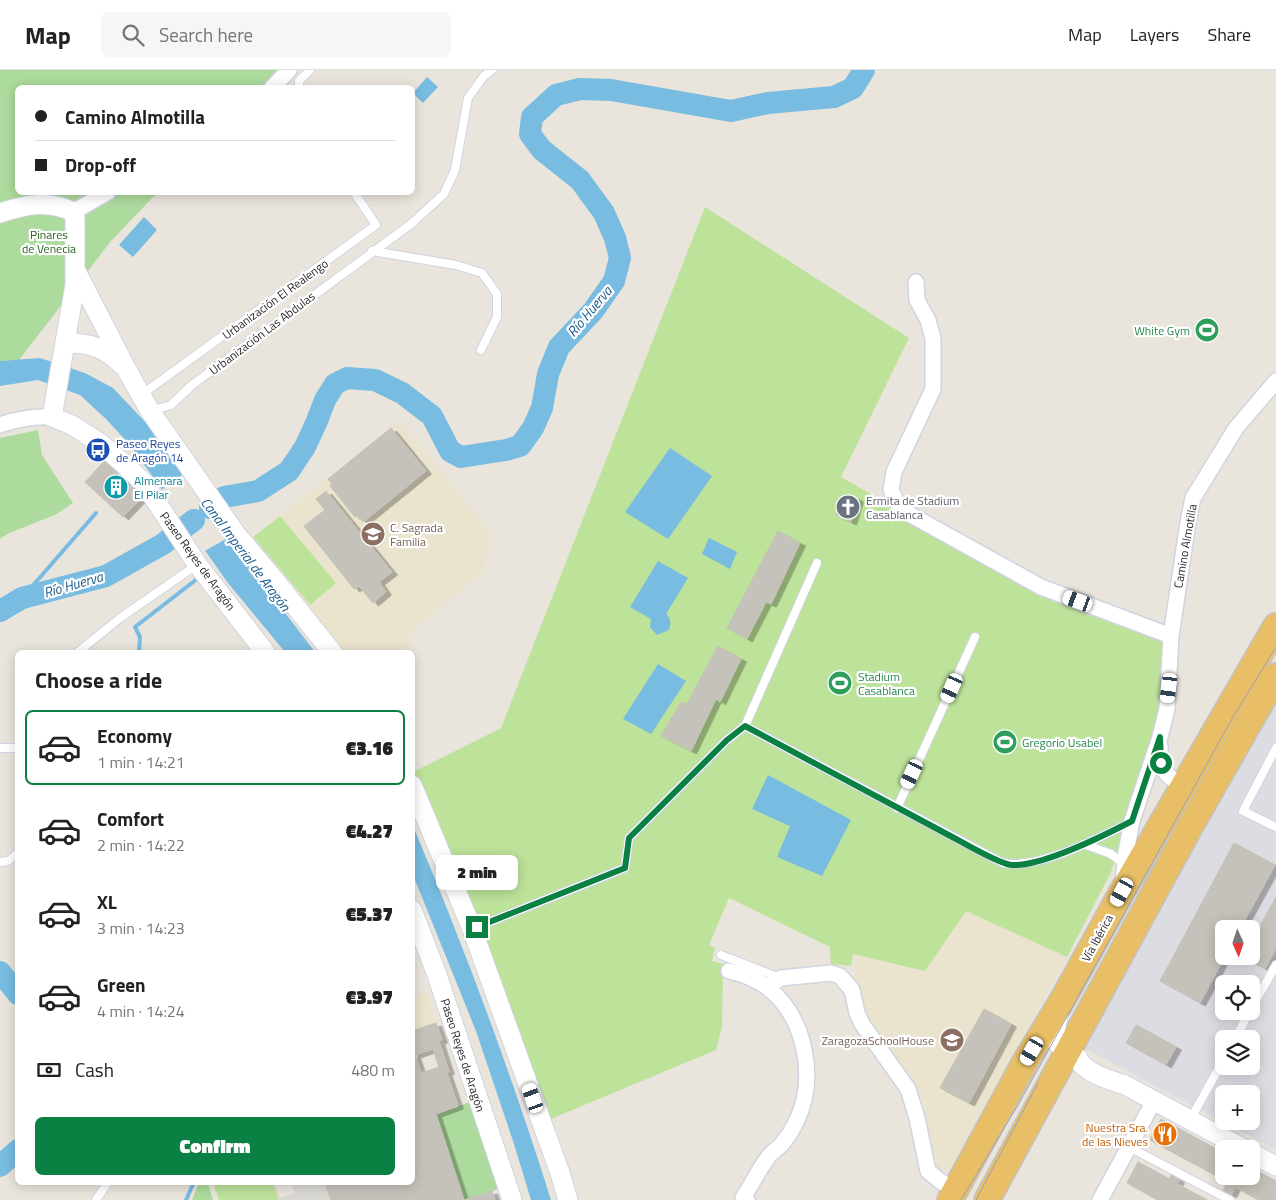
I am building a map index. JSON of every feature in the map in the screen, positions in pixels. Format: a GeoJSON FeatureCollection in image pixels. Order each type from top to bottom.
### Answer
{"type":"FeatureCollection","features":[{"type":"Feature","properties":{"kind":"highway","name":"Vía Ibérica"},"geometry":{"type":"LineString","coordinates":[[953,1195],[1026,1060],[1063,999],[1122,892],[1177,783],[1276,626]]}},
{"type":"Feature","properties":{"kind":"highway"},"geometry":{"type":"LineString","coordinates":[[987,1200],[1072,1055],[1276,676]]}},
{"type":"Feature","properties":{"kind":"street"},"geometry":{"type":"LineString","coordinates":[[275,85],[288,70]]}},
{"type":"Feature","properties":{"kind":"street"},"geometry":{"type":"LineString","coordinates":[[73,212],[102,195]]}},
{"type":"Feature","properties":{"kind":"street"},"geometry":{"type":"LineString","coordinates":[[0,213],[28,205],[42,204],[63,206],[73,212],[75,218],[76,271],[52,417]]}},
{"type":"Feature","properties":{"kind":"street"},"geometry":{"type":"LineString","coordinates":[[76,271],[146,403],[236,534],[330,650]]}},
{"type":"Feature","properties":{"kind":"street"},"geometry":{"type":"LineString","coordinates":[[916,282],[917,300],[928,320],[933,339],[933,389],[894,472],[891,490],[897,504],[911,515],[1041,587],[1171,636]]}},
{"type":"Feature","properties":{"kind":"street"},"geometry":{"type":"LineString","coordinates":[[64,350],[88,344],[98,347],[115,358],[129,374]]}},
{"type":"Feature","properties":{"kind":"street","name":"Camino Almotilla"},"geometry":{"type":"LineString","coordinates":[[1122,892],[1124,864],[1132,821],[1160,737],[1167,709],[1171,636],[1188,522],[1194,498],[1236,428],[1276,380]]}},
{"type":"Feature","properties":{"kind":"street","name":"Paseo Reyes de Aragón"},"geometry":{"type":"LineString","coordinates":[[0,425],[19,419],[41,416],[52,417],[72,425],[100,443],[135,474],[153,496],[197,561],[264,650]]}},
{"type":"Feature","properties":{"kind":"street","name":"Camino Almotilla"},"geometry":{"type":"LineString","coordinates":[[1160,737],[1161,763],[1166,775],[1177,783]]}},
{"type":"Feature","properties":{"kind":"street"},"geometry":{"type":"LineString","coordinates":[[1143,787],[1153,782],[1177,783]]}},
{"type":"Feature","properties":{"kind":"street"},"geometry":{"type":"LineString","coordinates":[[415,792],[472,929],[568,1200]]}},
{"type":"Feature","properties":{"kind":"street","name":"Paseo Reyes de Aragón"},"geometry":{"type":"LineString","coordinates":[[415,918],[437,975],[512,1200]]}},
{"type":"Feature","properties":{"kind":"street"},"geometry":{"type":"LineString","coordinates":[[729,971],[748,977],[767,987],[785,1006],[794,1019],[801,1036],[807,1072],[806,1088],[798,1119],[790,1134],[770,1154],[743,1198],[746,1200]]}},
{"type":"Feature","properties":{"kind":"street"},"geometry":{"type":"LineString","coordinates":[[767,987],[781,978],[831,973],[840,976],[847,982],[852,990],[857,1013],[862,1024],[908,1089],[917,1118],[928,1171],[953,1195]]}},
{"type":"Feature","properties":{"kind":"street"},"geometry":{"type":"LineString","coordinates":[[1063,999],[1056,1024],[1055,1037],[1059,1045],[1072,1055]]}},
{"type":"Feature","properties":{"kind":"street"},"geometry":{"type":"LineString","coordinates":[[1026,1060],[1046,1053],[1084,1058],[1110,1073],[1125,1085],[1227,1140]]}},
{"type":"Feature","properties":{"kind":"street"},"geometry":{"type":"LineString","coordinates":[[1100,1200],[1154,1101]]}},
{"type":"Feature","properties":{"kind":"street"},"geometry":{"type":"LineString","coordinates":[[1260,1158],[1276,1166]]}},
{"type":"Feature","properties":{"kind":"lane"},"geometry":{"type":"LineString","coordinates":[[299,85],[300,81],[310,70]]}},
{"type":"Feature","properties":{"kind":"lane","name":"Urbanización Las Abdulas"},"geometry":{"type":"LineString","coordinates":[[146,403],[171,405],[192,385],[410,224],[444,194],[455,170],[468,98],[484,76],[492,70]]}},
{"type":"Feature","properties":{"kind":"lane","name":"Urbanización El Realengo"},"geometry":{"type":"LineString","coordinates":[[146,403],[376,225],[356,195]]}},
{"type":"Feature","properties":{"kind":"lane"},"geometry":{"type":"LineString","coordinates":[[372,251],[456,265],[482,273],[497,294],[496,318],[481,350]]}},
{"type":"Feature","properties":{"kind":"lane"},"geometry":{"type":"LineString","coordinates":[[80,650],[197,561]]}},
{"type":"Feature","properties":{"kind":"lane"},"geometry":{"type":"LineString","coordinates":[[472,929],[625,868],[629,838],[727,740],[745,726],[817,563]]}},
{"type":"Feature","properties":{"kind":"lane"},"geometry":{"type":"LineString","coordinates":[[897,808],[975,637]]}},
{"type":"Feature","properties":{"kind":"lane"},"geometry":{"type":"LineString","coordinates":[[745,726],[1003,863],[1012,865],[1033,862],[1084,844],[1132,821]]}},
{"type":"Feature","properties":{"kind":"lane"},"geometry":{"type":"LineString","coordinates":[[0,748],[15,748]]}},
{"type":"Feature","properties":{"kind":"lane"},"geometry":{"type":"LineString","coordinates":[[1276,748],[1244,811],[1276,827]]}},
{"type":"Feature","properties":{"kind":"lane"},"geometry":{"type":"LineString","coordinates":[[1084,844],[1111,854],[1124,864]]}},
{"type":"Feature","properties":{"kind":"lane"},"geometry":{"type":"LineString","coordinates":[[4,862],[15,855]]}},
{"type":"Feature","properties":{"kind":"lane"},"geometry":{"type":"LineString","coordinates":[[721,955],[781,978]]}},
{"type":"Feature","properties":{"kind":"lane"},"geometry":{"type":"LineString","coordinates":[[1260,994],[1276,965]]}},
{"type":"Feature","properties":{"kind":"lane"},"geometry":{"type":"LineString","coordinates":[[1190,1120],[1215,1075]]}},
{"type":"Feature","properties":{"kind":"lane"},"geometry":{"type":"LineString","coordinates":[[1129,1147],[1230,1200]]}},
{"type":"Feature","properties":{"kind":"lane"},"geometry":{"type":"LineString","coordinates":[[96,1200],[106,1185]]}},
{"type":"Feature","properties":{"kind":"shaded area","name":"C. Sagrada Familia"},"geometry":{"type":"Polygon","coordinates":[[[400,421],[490,532],[483,573],[408,633],[414,640],[402,650],[340,650],[251,539],[400,421]]]}},
{"type":"Feature","properties":{"kind":"shaded area"},"geometry":{"type":"Polygon","coordinates":[[[1276,700],[1276,1150],[1238,1130],[1260,1130],[1260,1085],[1215,1085],[1215,1118],[1078,1045],[1276,700]]]}},
{"type":"Feature","properties":{"kind":"shaded area","name":"ZaragozaSchoolHouse"},"geometry":{"type":"Polygon","coordinates":[[[966,911],[1067,957],[951,1168],[939,1171],[935,1170],[933,1164],[927,1111],[919,1091],[906,1070],[867,1021],[859,999],[860,987],[854,978],[856,955],[925,971],[966,911]]]}},
{"type":"Feature","properties":{"kind":"shaded area"},"geometry":{"type":"Polygon","coordinates":[[[426,992],[436,1023],[415,1030],[415,996],[426,992]]]}},
{"type":"Feature","properties":{"kind":"shaded area"},"geometry":{"type":"Polygon","coordinates":[[[274,1185],[280,1198],[295,1193],[292,1185],[326,1185],[331,1200],[279,1200],[274,1185]]]}},
{"type":"Feature","properties":{"kind":"green space","name":"Pinares de Venecia"},"geometry":{"type":"Polygon","coordinates":[[[0,70],[289,70],[274,85],[15,85],[15,195],[155,195],[111,241],[19,360],[0,361],[0,70]]]}},
{"type":"Feature","properties":{"kind":"green space","name":"Stadium Casablanca"},"geometry":{"type":"Polygon","coordinates":[[[705,207],[909,338],[841,477],[1038,589],[1169,639],[1156,727],[1111,872],[1067,957],[966,911],[925,971],[853,954],[851,966],[831,964],[830,947],[729,898],[709,945],[715,948],[712,961],[723,964],[722,1027],[716,1050],[546,1121],[415,781],[415,771],[501,728],[705,207]]]}},
{"type":"Feature","properties":{"kind":"green space"},"geometry":{"type":"Polygon","coordinates":[[[38,430],[42,455],[73,503],[55,515],[9,533],[0,539],[0,438],[38,430]]]}},
{"type":"Feature","properties":{"kind":"green space"},"geometry":{"type":"Polygon","coordinates":[[[280,516],[336,583],[310,605],[253,537],[280,516]]]}},
{"type":"Feature","properties":{"kind":"green space"},"geometry":{"type":"Polygon","coordinates":[[[473,1101],[501,1188],[464,1200],[436,1114],[473,1101]]]}},
{"type":"Feature","properties":{"kind":"green space"},"geometry":{"type":"Polygon","coordinates":[[[198,1185],[209,1185],[213,1200],[192,1200],[198,1185]]]}},
{"type":"Feature","properties":{"kind":"green space"},"geometry":{"type":"Polygon","coordinates":[[[214,1185],[274,1185],[279,1200],[219,1200],[214,1185]]]}},
{"type":"Feature","properties":{"kind":"water"},"geometry":{"type":"Polygon","coordinates":[[[427,77],[438,87],[423,103],[415,95],[415,91],[427,77]]]}},
{"type":"Feature","properties":{"kind":"water"},"geometry":{"type":"Polygon","coordinates":[[[144,217],[157,230],[133,257],[119,245],[144,217]]]}},
{"type":"Feature","properties":{"kind":"water","name":"Canal Imperial de Aragón"},"geometry":{"type":"Polygon","coordinates":[[[40,358],[85,373],[113,388],[152,429],[250,567],[313,650],[283,650],[228,583],[131,446],[80,395],[38,380],[0,386],[0,361],[40,358]]]}},
{"type":"Feature","properties":{"kind":"water"},"geometry":{"type":"Polygon","coordinates":[[[670,448],[712,476],[668,539],[625,512],[670,448]]]}},
{"type":"Feature","properties":{"kind":"water"},"geometry":{"type":"Polygon","coordinates":[[[709,538],[737,552],[730,569],[702,554],[709,538]]]}},
{"type":"Feature","properties":{"kind":"water"},"geometry":{"type":"Polygon","coordinates":[[[658,561],[688,578],[666,614],[670,621],[669,630],[657,635],[650,627],[651,619],[630,607],[658,561]]]}},
{"type":"Feature","properties":{"kind":"water"},"geometry":{"type":"Polygon","coordinates":[[[658,664],[686,681],[651,734],[623,719],[658,664]]]}},
{"type":"Feature","properties":{"kind":"water"},"geometry":{"type":"Polygon","coordinates":[[[768,775],[851,820],[822,876],[777,857],[790,826],[752,809],[768,775]]]}},
{"type":"Feature","properties":{"kind":"water"},"geometry":{"type":"Polygon","coordinates":[[[415,831],[487,1012],[551,1200],[531,1200],[476,1031],[415,880],[415,831]]]}},
{"type":"Feature","properties":{"kind":"pier"},"geometry":{"type":"Polygon","coordinates":[[[186,472],[231,536],[203,552],[160,491],[186,472]]]}},
{"type":"Feature","properties":{"kind":"building"},"geometry":{"type":"Polygon","coordinates":[[[391,428],[426,471],[363,522],[357,515],[355,517],[330,486],[332,484],[328,479],[391,428]]]}},
{"type":"Feature","properties":{"kind":"building","name":"Almenara El Pilar"},"geometry":{"type":"Polygon","coordinates":[[[109,456],[147,492],[123,517],[85,482],[109,456]]]}},
{"type":"Feature","properties":{"kind":"building"},"geometry":{"type":"Polygon","coordinates":[[[326,491],[392,572],[379,582],[386,592],[373,603],[359,586],[354,589],[304,526],[325,510],[316,499],[326,491]]]}},
{"type":"Feature","properties":{"kind":"building","name":"Ermita de Stadium Casablanca"},"geometry":{"type":"Polygon","coordinates":[[[847,494],[858,499],[851,522],[836,515],[847,494]]]}},
{"type":"Feature","properties":{"kind":"building"},"geometry":{"type":"Polygon","coordinates":[[[778,531],[800,543],[771,604],[766,602],[747,639],[727,628],[778,531]]]}},
{"type":"Feature","properties":{"kind":"building"},"geometry":{"type":"Polygon","coordinates":[[[718,646],[741,659],[720,702],[716,699],[691,751],[661,736],[681,702],[687,704],[718,646]]]}},
{"type":"Feature","properties":{"kind":"building"},"geometry":{"type":"Polygon","coordinates":[[[1234,843],[1275,865],[1245,920],[1215,920],[1215,965],[1220,965],[1200,1003],[1160,981],[1234,843]]]}},
{"type":"Feature","properties":{"kind":"building"},"geometry":{"type":"Polygon","coordinates":[[[1276,897],[1276,948],[1265,969],[1258,965],[1260,965],[1260,926],[1276,897]]]}},
{"type":"Feature","properties":{"kind":"building"},"geometry":{"type":"Polygon","coordinates":[[[984,1009],[1011,1024],[969,1103],[940,1088],[984,1009]]]}},
{"type":"Feature","properties":{"kind":"building"},"geometry":{"type":"Polygon","coordinates":[[[436,1023],[442,1040],[415,1048],[415,1030],[436,1023]]]}},
{"type":"Feature","properties":{"kind":"building"},"geometry":{"type":"Polygon","coordinates":[[[1136,1025],[1176,1047],[1166,1065],[1126,1043],[1136,1025]]]}},
{"type":"Feature","properties":{"kind":"building"},"geometry":{"type":"Polygon","coordinates":[[[439,1041],[449,1072],[446,1071],[423,1079],[421,1073],[439,1067],[433,1049],[415,1055],[415,1048],[439,1041]]]}},
{"type":"Feature","properties":{"kind":"building"},"geometry":{"type":"Polygon","coordinates":[[[415,1055],[423,1079],[446,1071],[458,1106],[436,1114],[464,1200],[331,1200],[326,1185],[415,1185],[415,1055]]]}},
{"type":"Feature","properties":{"kind":"building"},"geometry":{"type":"Polygon","coordinates":[[[1161,1119],[1215,1148],[1215,1175],[1150,1140],[1161,1119]]]}},
{"type":"Feature","properties":{"kind":"building"},"geometry":{"type":"Polygon","coordinates":[[[1138,1162],[1169,1179],[1171,1175],[1179,1180],[1177,1184],[1207,1200],[1158,1200],[1127,1183],[1138,1162]]]}},
{"type":"Feature","properties":{"kind":"building"},"geometry":{"type":"Polygon","coordinates":[[[1260,1173],[1276,1181],[1276,1200],[1259,1200],[1235,1187],[1231,1195],[1223,1190],[1226,1185],[1260,1185],[1260,1173]]]}},
{"type":"Feature","properties":{"kind":"building"},"geometry":{"type":"Polygon","coordinates":[[[492,1191],[495,1200],[464,1200],[492,1191]]]}},
{"type":"Feature","properties":{"kind":"waterway","name":"Río Huerva"},"geometry":{"type":"LineString","coordinates":[[210,508],[224,497],[258,491],[289,471],[305,447],[325,400],[335,384],[347,378],[375,380],[402,393],[432,416],[450,451],[461,457],[520,446],[533,428],[542,408],[548,374],[559,347],[593,311],[614,281],[620,258],[615,238],[604,213],[580,180],[542,150],[530,134],[532,117],[556,95],[580,89],[611,90],[731,111],[768,103],[834,97],[853,88],[864,70]]}},
{"type":"Feature","properties":{"kind":"waterway"},"geometry":{"type":"LineString","coordinates":[[22,598],[96,513]]}},
{"type":"Feature","properties":{"kind":"waterway","name":"Río Huerva"},"geometry":{"type":"LineString","coordinates":[[0,611],[22,598],[106,576],[163,544],[194,520]]}},
{"type":"Feature","properties":{"kind":"waterway"},"geometry":{"type":"LineString","coordinates":[[139,650],[140,637],[135,627],[197,579]]}},
{"type":"Feature","properties":{"kind":"waterway","name":"Río Huerva"},"geometry":{"type":"LineString","coordinates":[[0,972],[15,990]]}},
{"type":"Feature","properties":{"kind":"waterway","name":"Río Huerva"},"geometry":{"type":"LineString","coordinates":[[0,1166],[15,1153]]}},
{"type":"Feature","properties":{"kind":"waterway"},"geometry":{"type":"LineString","coordinates":[[186,1200],[193,1185]]}},
{"type":"Feature","properties":{"kind":"tram line"},"geometry":{"type":"LineString","coordinates":[[961,1200],[1018,1105],[1233,717],[1276,647]]}},
{"type":"Feature","properties":{"kind":"tram line"},"geometry":{"type":"LineString","coordinates":[[976,1200],[1038,1083]]}},
{"type":"Feature","properties":{"kind":"place","name":"White Gym"},"geometry":{"type":"Point","coordinates":[1207,330]}},
{"type":"Feature","properties":{"kind":"place","name":"Paseo Reyes de Aragón 14"},"geometry":{"type":"Point","coordinates":[98,450]}},
{"type":"Feature","properties":{"kind":"place","name":"Almenara El Pilar"},"geometry":{"type":"Point","coordinates":[116,487]}},
{"type":"Feature","properties":{"kind":"place","name":"Ermita de Stadium Casablanca"},"geometry":{"type":"Point","coordinates":[848,507]}},
{"type":"Feature","properties":{"kind":"place","name":"C. Sagrada Familia"},"geometry":{"type":"Point","coordinates":[373,534]}},
{"type":"Feature","properties":{"kind":"place","name":"Stadium Casablanca"},"geometry":{"type":"Point","coordinates":[840,683]}},
{"type":"Feature","properties":{"kind":"place","name":"Gregorio Usabel"},"geometry":{"type":"Point","coordinates":[1005,742]}},
{"type":"Feature","properties":{"kind":"place","name":"ZaragozaSchoolHouse"},"geometry":{"type":"Point","coordinates":[952,1040]}},
{"type":"Feature","properties":{"kind":"place","name":"Nuestra Sra. de las Nieves"},"geometry":{"type":"Point","coordinates":[1165,1134]}},
{"type":"Feature","properties":{"kind":"route"},"geometry":{"type":"LineString","coordinates":[[477,927],[625,868],[629,838],[727,740],[745,726],[964,843],[1003,863],[1012,865],[1036,861],[1061,853],[1132,821],[1160,737],[1161,763]]}}]}
